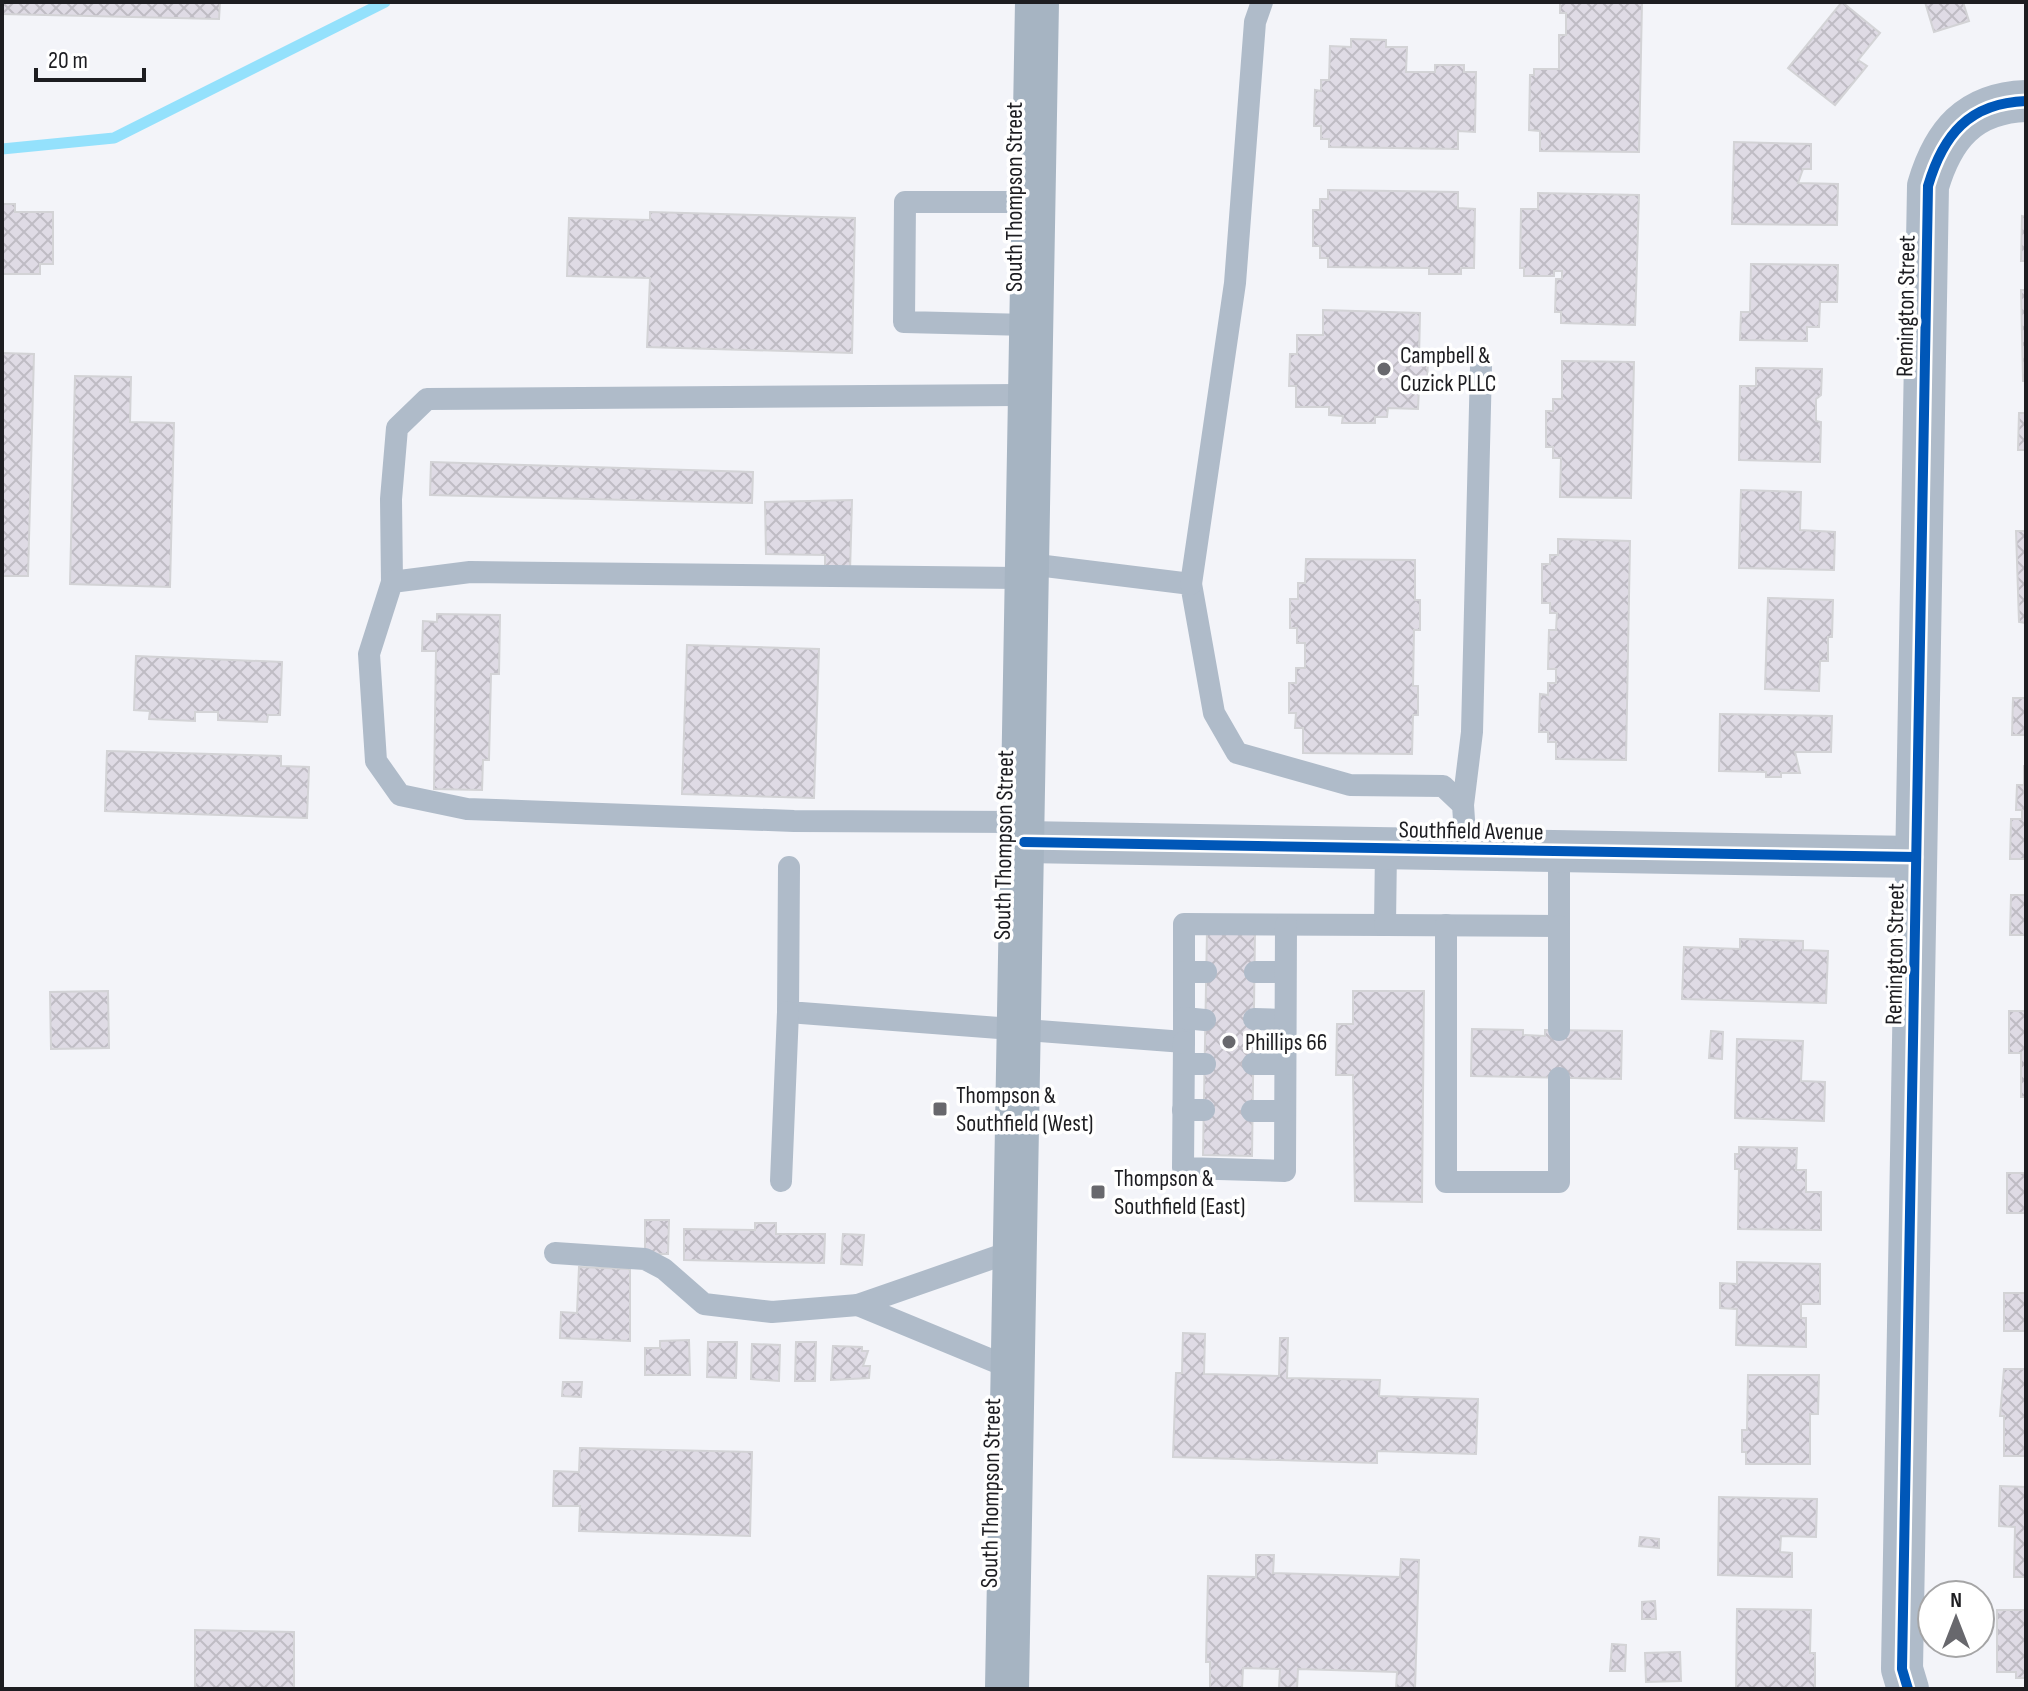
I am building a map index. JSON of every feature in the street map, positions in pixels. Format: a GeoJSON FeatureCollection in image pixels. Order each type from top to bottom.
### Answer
{"type":"FeatureCollection","features":[{"type":"Feature","properties":{"kind":"highway","name":"South Thompson Street"},"geometry":{"type":"LineString","coordinates":[[1007,1689],[1032,395],[1031,202],[1037,2]]}},
{"type":"Feature","properties":{"kind":"street","name":"Remington Street"},"geometry":{"type":"LineString","coordinates":[[1908,1689],[1902,1669],[1928,186],[1937,154],[1954,130],[1983,109],[2026,101]]}},
{"type":"Feature","properties":{"kind":"street","name":"Southfield Avenue"},"geometry":{"type":"LineString","coordinates":[[1024,832],[1386,849],[1916,857]]}},
{"type":"Feature","properties":{"kind":"lane"},"geometry":{"type":"LineString","coordinates":[[1262,2],[1255,22],[1235,283],[1191,584],[1214,713],[1237,753],[1350,785],[1443,786],[1463,805]]}},
{"type":"Feature","properties":{"kind":"lane"},"geometry":{"type":"LineString","coordinates":[[1031,202],[905,202],[904,322],[1033,325]]}},
{"type":"Feature","properties":{"kind":"lane"},"geometry":{"type":"LineString","coordinates":[[1466,849],[1463,805],[1472,732],[1481,366]]}},
{"type":"Feature","properties":{"kind":"lane"},"geometry":{"type":"LineString","coordinates":[[1024,832],[467,809],[400,795],[376,761],[369,654],[392,582],[391,499],[397,428],[427,399],[1032,395]]}},
{"type":"Feature","properties":{"kind":"lane"},"geometry":{"type":"LineString","coordinates":[[392,582],[470,572],[1029,571],[1191,584]]}},
{"type":"Feature","properties":{"kind":"lane"},"geometry":{"type":"LineString","coordinates":[[1385,925],[1386,849]]}},
{"type":"Feature","properties":{"kind":"lane"},"geometry":{"type":"LineString","coordinates":[[1559,853],[1559,1030]]}},
{"type":"Feature","properties":{"kind":"lane"},"geometry":{"type":"LineString","coordinates":[[781,1181],[788,1012],[789,867]]}},
{"type":"Feature","properties":{"kind":"lane"},"geometry":{"type":"LineString","coordinates":[[1286,925],[1285,1171],[1183,1168],[1193,1110],[1191,1056],[1195,972],[1184,924],[1559,926]]}},
{"type":"Feature","properties":{"kind":"lane"},"geometry":{"type":"LineString","coordinates":[[1446,925],[1446,1182],[1559,1182],[1559,1078]]}},
{"type":"Feature","properties":{"kind":"lane"},"geometry":{"type":"LineString","coordinates":[[1255,972],[1285,972]]}},
{"type":"Feature","properties":{"kind":"lane"},"geometry":{"type":"LineString","coordinates":[[788,1012],[1021,1031],[1191,1056]]}},
{"type":"Feature","properties":{"kind":"lane"},"geometry":{"type":"LineString","coordinates":[[1254,1019],[1285,1020]]}},
{"type":"Feature","properties":{"kind":"lane"},"geometry":{"type":"LineString","coordinates":[[1253,1064],[1285,1064]]}},
{"type":"Feature","properties":{"kind":"lane"},"geometry":{"type":"LineString","coordinates":[[1252,1111],[1285,1111]]}},
{"type":"Feature","properties":{"kind":"lane"},"geometry":{"type":"LineString","coordinates":[[555,1253],[645,1259],[664,1269],[704,1304],[772,1312],[858,1305],[1016,1250]]}},
{"type":"Feature","properties":{"kind":"lane"},"geometry":{"type":"LineString","coordinates":[[858,1305],[1013,1369]]}},
{"type":"Feature","properties":{"kind":"building"},"geometry":{"type":"Polygon","coordinates":[[[2,2],[220,2],[219,19],[2,14],[2,2]]]}},
{"type":"Feature","properties":{"kind":"building"},"geometry":{"type":"Polygon","coordinates":[[[1560,2],[1642,2],[1639,152],[1540,151],[1540,131],[1529,130],[1530,75],[1534,75],[1534,69],[1559,69],[1559,35],[1566,35],[1566,13],[1560,13],[1560,2]]]}},
{"type":"Feature","properties":{"kind":"building"},"geometry":{"type":"Polygon","coordinates":[[[1842,2],[1880,33],[1858,60],[1867,66],[1835,105],[1788,68],[1842,2]]]}},
{"type":"Feature","properties":{"kind":"building"},"geometry":{"type":"Polygon","coordinates":[[[1925,2],[1963,2],[1969,21],[1934,32],[1925,2]]]}},
{"type":"Feature","properties":{"kind":"building"},"geometry":{"type":"Polygon","coordinates":[[[1351,39],[1386,40],[1386,47],[1407,47],[1406,72],[1435,72],[1435,65],[1464,65],[1464,72],[1476,72],[1475,132],[1458,131],[1458,149],[1329,147],[1329,139],[1321,139],[1321,126],[1314,126],[1315,90],[1321,91],[1321,80],[1329,80],[1330,46],[1351,47],[1351,39]]]}},
{"type":"Feature","properties":{"kind":"building"},"geometry":{"type":"Polygon","coordinates":[[[1734,142],[1811,144],[1811,169],[1803,169],[1798,183],[1838,184],[1837,225],[1732,224],[1734,142]]]}},
{"type":"Feature","properties":{"kind":"building"},"geometry":{"type":"Polygon","coordinates":[[[1328,190],[1458,192],[1458,208],[1475,209],[1474,268],[1461,268],[1461,274],[1429,274],[1429,268],[1328,267],[1328,258],[1320,258],[1320,246],[1313,246],[1313,210],[1320,210],[1320,199],[1328,199],[1328,190]]]}},
{"type":"Feature","properties":{"kind":"building"},"geometry":{"type":"Polygon","coordinates":[[[1538,193],[1639,195],[1635,325],[1561,323],[1561,312],[1555,312],[1556,279],[1562,279],[1562,271],[1554,271],[1554,276],[1524,276],[1524,268],[1520,268],[1521,209],[1538,209],[1538,193]]]}},
{"type":"Feature","properties":{"kind":"building"},"geometry":{"type":"Polygon","coordinates":[[[2,204],[15,204],[15,212],[53,212],[53,264],[40,264],[40,274],[2,274],[2,204]]]}},
{"type":"Feature","properties":{"kind":"building"},"geometry":{"type":"Polygon","coordinates":[[[650,212],[855,218],[852,353],[647,347],[650,278],[567,276],[569,218],[650,220],[650,212]]]}},
{"type":"Feature","properties":{"kind":"building"},"geometry":{"type":"Polygon","coordinates":[[[2022,216],[2026,217],[2026,261],[2021,261],[2022,216]]]}},
{"type":"Feature","properties":{"kind":"building"},"geometry":{"type":"Polygon","coordinates":[[[1751,264],[1838,265],[1837,302],[1820,302],[1819,327],[1807,327],[1807,341],[1740,340],[1741,312],[1750,312],[1751,264]]]}},
{"type":"Feature","properties":{"kind":"building"},"geometry":{"type":"Polygon","coordinates":[[[2021,290],[2026,290],[2026,381],[2023,381],[2021,290]]]}},
{"type":"Feature","properties":{"kind":"building"},"geometry":{"type":"Polygon","coordinates":[[[1323,310],[1420,313],[1419,358],[1428,358],[1427,387],[1419,387],[1418,409],[1388,408],[1387,417],[1375,417],[1375,423],[1342,423],[1343,416],[1329,415],[1329,407],[1296,407],[1296,386],[1289,386],[1290,354],[1297,354],[1297,335],[1323,335],[1323,310]]]}},
{"type":"Feature","properties":{"kind":"building"},"geometry":{"type":"Polygon","coordinates":[[[2,353],[34,354],[28,576],[2,576],[2,353]]]}},
{"type":"Feature","properties":{"kind":"building"},"geometry":{"type":"Polygon","coordinates":[[[1562,361],[1634,362],[1631,498],[1560,497],[1561,458],[1553,458],[1553,447],[1546,447],[1546,411],[1553,411],[1553,399],[1562,399],[1562,361]]]}},
{"type":"Feature","properties":{"kind":"building"},"geometry":{"type":"Polygon","coordinates":[[[1756,368],[1822,369],[1821,395],[1816,399],[1816,421],[1821,422],[1820,462],[1739,460],[1740,386],[1756,386],[1756,368]]]}},
{"type":"Feature","properties":{"kind":"building"},"geometry":{"type":"Polygon","coordinates":[[[75,376],[131,377],[130,422],[174,423],[170,587],[70,584],[75,376]]]}},
{"type":"Feature","properties":{"kind":"building"},"geometry":{"type":"Polygon","coordinates":[[[2019,413],[2026,413],[2026,450],[2018,450],[2019,413]]]}},
{"type":"Feature","properties":{"kind":"building"},"geometry":{"type":"Polygon","coordinates":[[[431,462],[753,472],[752,503],[430,495],[431,462]]]}},
{"type":"Feature","properties":{"kind":"building"},"geometry":{"type":"Polygon","coordinates":[[[1741,490],[1801,492],[1800,530],[1835,532],[1834,570],[1739,568],[1741,490]]]}},
{"type":"Feature","properties":{"kind":"building"},"geometry":{"type":"Polygon","coordinates":[[[852,500],[850,572],[825,573],[825,555],[766,554],[765,502],[852,500]]]}},
{"type":"Feature","properties":{"kind":"building"},"geometry":{"type":"Polygon","coordinates":[[[2016,531],[2026,531],[2026,623],[2019,622],[2016,531]]]}},
{"type":"Feature","properties":{"kind":"building"},"geometry":{"type":"Polygon","coordinates":[[[1558,539],[1630,541],[1626,760],[1556,759],[1556,742],[1548,742],[1548,732],[1539,732],[1540,694],[1548,695],[1548,683],[1556,683],[1556,669],[1548,669],[1549,630],[1556,630],[1557,613],[1550,613],[1550,603],[1542,603],[1542,564],[1550,564],[1550,555],[1558,555],[1558,539]]]}},
{"type":"Feature","properties":{"kind":"building"},"geometry":{"type":"Polygon","coordinates":[[[1306,559],[1415,560],[1415,600],[1420,600],[1420,630],[1414,630],[1413,686],[1418,686],[1418,715],[1413,715],[1412,754],[1303,753],[1303,728],[1295,728],[1296,713],[1289,713],[1289,683],[1296,683],[1296,668],[1305,668],[1305,643],[1297,643],[1297,628],[1290,628],[1290,599],[1298,599],[1298,583],[1305,583],[1306,559]]]}},
{"type":"Feature","properties":{"kind":"building"},"geometry":{"type":"Polygon","coordinates":[[[1768,598],[1833,600],[1832,637],[1828,637],[1828,661],[1820,661],[1819,691],[1765,689],[1768,598]]]}},
{"type":"Feature","properties":{"kind":"building"},"geometry":{"type":"Polygon","coordinates":[[[437,614],[500,615],[499,674],[491,674],[489,760],[483,760],[482,790],[434,789],[436,651],[422,651],[423,621],[437,622],[437,614]]]}},
{"type":"Feature","properties":{"kind":"building"},"geometry":{"type":"Polygon","coordinates":[[[687,645],[819,649],[814,798],[682,794],[687,645]]]}},
{"type":"Feature","properties":{"kind":"building"},"geometry":{"type":"Polygon","coordinates":[[[136,656],[282,662],[280,715],[268,715],[267,722],[218,720],[218,712],[195,712],[195,721],[149,719],[150,711],[134,710],[136,656]]]}},
{"type":"Feature","properties":{"kind":"building"},"geometry":{"type":"Polygon","coordinates":[[[2013,698],[2026,698],[2026,735],[2012,735],[2013,698]]]}},
{"type":"Feature","properties":{"kind":"building"},"geometry":{"type":"Polygon","coordinates":[[[1720,714],[1832,716],[1831,752],[1795,752],[1800,773],[1781,773],[1781,777],[1766,777],[1766,772],[1719,771],[1720,714]]]}},
{"type":"Feature","properties":{"kind":"building"},"geometry":{"type":"Polygon","coordinates":[[[107,751],[281,756],[281,766],[309,767],[307,818],[105,811],[107,751]]]}},
{"type":"Feature","properties":{"kind":"building"},"geometry":{"type":"Polygon","coordinates":[[[2024,765],[2026,859],[2010,859],[2011,819],[2022,819],[2022,810],[2016,810],[2017,785],[2024,785],[2024,765]]]}},
{"type":"Feature","properties":{"kind":"building"},"geometry":{"type":"Polygon","coordinates":[[[2011,895],[2026,895],[2026,935],[2010,935],[2011,895]]]}},
{"type":"Feature","properties":{"kind":"building","name":"Phillips 66"},"geometry":{"type":"Polygon","coordinates":[[[1207,931],[1255,932],[1252,1156],[1203,1155],[1207,931]]]}},
{"type":"Feature","properties":{"kind":"building"},"geometry":{"type":"Polygon","coordinates":[[[1740,939],[1803,941],[1803,950],[1828,951],[1826,1003],[1682,999],[1684,947],[1740,949],[1740,939]]]}},
{"type":"Feature","properties":{"kind":"building"},"geometry":{"type":"Polygon","coordinates":[[[108,991],[109,1048],[51,1049],[50,992],[108,991]]]}},
{"type":"Feature","properties":{"kind":"building"},"geometry":{"type":"Polygon","coordinates":[[[1353,991],[1424,991],[1422,1202],[1355,1201],[1353,1075],[1336,1075],[1337,1024],[1353,1024],[1353,991]]]}},
{"type":"Feature","properties":{"kind":"building"},"geometry":{"type":"Polygon","coordinates":[[[2009,1011],[2026,1011],[2026,1097],[2021,1097],[2021,1053],[2009,1053],[2009,1011]]]}},
{"type":"Feature","properties":{"kind":"building"},"geometry":{"type":"Polygon","coordinates":[[[1472,1029],[1523,1030],[1523,1035],[1545,1036],[1545,1030],[1622,1031],[1621,1079],[1471,1076],[1472,1029]]]}},
{"type":"Feature","properties":{"kind":"building"},"geometry":{"type":"Polygon","coordinates":[[[1711,1031],[1723,1032],[1722,1059],[1709,1058],[1711,1031]]]}},
{"type":"Feature","properties":{"kind":"building"},"geometry":{"type":"Polygon","coordinates":[[[1737,1039],[1803,1041],[1801,1081],[1825,1082],[1824,1121],[1735,1118],[1737,1039]]]}},
{"type":"Feature","properties":{"kind":"building"},"geometry":{"type":"Polygon","coordinates":[[[1739,1147],[1797,1148],[1796,1170],[1806,1170],[1806,1192],[1821,1192],[1821,1230],[1738,1229],[1739,1169],[1735,1169],[1735,1154],[1739,1154],[1739,1147]]]}},
{"type":"Feature","properties":{"kind":"building"},"geometry":{"type":"Polygon","coordinates":[[[2007,1173],[2026,1173],[2026,1213],[2007,1213],[2007,1173]]]}},
{"type":"Feature","properties":{"kind":"building"},"geometry":{"type":"Polygon","coordinates":[[[645,1220],[669,1220],[668,1254],[645,1254],[645,1220]]]}},
{"type":"Feature","properties":{"kind":"building"},"geometry":{"type":"Polygon","coordinates":[[[755,1223],[776,1223],[776,1234],[825,1234],[824,1263],[684,1260],[684,1229],[755,1230],[755,1223]]]}},
{"type":"Feature","properties":{"kind":"building"},"geometry":{"type":"Polygon","coordinates":[[[843,1234],[864,1235],[862,1265],[841,1264],[843,1234]]]}},
{"type":"Feature","properties":{"kind":"building"},"geometry":{"type":"Polygon","coordinates":[[[1737,1262],[1820,1264],[1820,1304],[1801,1304],[1801,1318],[1806,1318],[1806,1347],[1736,1345],[1737,1309],[1720,1308],[1720,1283],[1737,1284],[1737,1262]]]}},
{"type":"Feature","properties":{"kind":"building"},"geometry":{"type":"Polygon","coordinates":[[[579,1267],[630,1269],[630,1341],[560,1338],[561,1312],[577,1313],[579,1267]]]}},
{"type":"Feature","properties":{"kind":"building"},"geometry":{"type":"Polygon","coordinates":[[[2004,1293],[2026,1293],[2026,1331],[2004,1331],[2004,1293]]]}},
{"type":"Feature","properties":{"kind":"building"},"geometry":{"type":"Polygon","coordinates":[[[1183,1333],[1205,1334],[1204,1374],[1279,1376],[1280,1338],[1288,1338],[1287,1378],[1380,1380],[1379,1396],[1478,1399],[1476,1454],[1377,1451],[1377,1463],[1173,1457],[1176,1373],[1182,1373],[1183,1333]]]}},
{"type":"Feature","properties":{"kind":"building"},"geometry":{"type":"Polygon","coordinates":[[[689,1340],[690,1375],[645,1375],[645,1348],[660,1348],[660,1341],[689,1340]]]}},
{"type":"Feature","properties":{"kind":"building"},"geometry":{"type":"Polygon","coordinates":[[[708,1342],[737,1342],[736,1378],[707,1377],[708,1342]]]}},
{"type":"Feature","properties":{"kind":"building"},"geometry":{"type":"Polygon","coordinates":[[[796,1342],[816,1342],[815,1381],[795,1381],[796,1342]]]}},
{"type":"Feature","properties":{"kind":"building"},"geometry":{"type":"Polygon","coordinates":[[[752,1344],[780,1345],[779,1381],[751,1379],[752,1344]]]}},
{"type":"Feature","properties":{"kind":"building"},"geometry":{"type":"Polygon","coordinates":[[[833,1346],[862,1347],[862,1351],[868,1351],[863,1366],[870,1366],[869,1378],[831,1380],[833,1346]]]}},
{"type":"Feature","properties":{"kind":"building"},"geometry":{"type":"Polygon","coordinates":[[[2004,1369],[2026,1369],[2026,1456],[2004,1456],[2004,1416],[2000,1416],[2004,1369]]]}},
{"type":"Feature","properties":{"kind":"building"},"geometry":{"type":"Polygon","coordinates":[[[1748,1375],[1819,1375],[1818,1414],[1810,1414],[1810,1464],[1746,1464],[1746,1452],[1742,1452],[1742,1430],[1747,1430],[1748,1375]]]}},
{"type":"Feature","properties":{"kind":"building"},"geometry":{"type":"Polygon","coordinates":[[[563,1382],[582,1382],[581,1397],[562,1396],[563,1382]]]}},
{"type":"Feature","properties":{"kind":"building"},"geometry":{"type":"Polygon","coordinates":[[[580,1448],[752,1452],[750,1536],[579,1531],[580,1506],[553,1506],[554,1471],[579,1472],[580,1448]]]}},
{"type":"Feature","properties":{"kind":"building"},"geometry":{"type":"Polygon","coordinates":[[[2000,1486],[2026,1487],[2026,1577],[2014,1577],[2015,1527],[1999,1526],[2000,1486]]]}},
{"type":"Feature","properties":{"kind":"building"},"geometry":{"type":"Polygon","coordinates":[[[1719,1497],[1817,1499],[1816,1537],[1781,1536],[1780,1552],[1792,1553],[1792,1577],[1718,1575],[1719,1497]]]}},
{"type":"Feature","properties":{"kind":"building"},"geometry":{"type":"Polygon","coordinates":[[[1640,1537],[1659,1539],[1659,1548],[1639,1546],[1640,1537]]]}},
{"type":"Feature","properties":{"kind":"building"},"geometry":{"type":"Polygon","coordinates":[[[1256,1555],[1274,1555],[1273,1573],[1400,1577],[1401,1559],[1419,1560],[1415,1689],[1396,1689],[1397,1672],[1298,1669],[1297,1689],[1279,1688],[1280,1669],[1243,1668],[1242,1689],[1210,1689],[1210,1662],[1206,1662],[1208,1576],[1256,1577],[1256,1555]]]}},
{"type":"Feature","properties":{"kind":"building"},"geometry":{"type":"Polygon","coordinates":[[[1655,1601],[1656,1619],[1642,1619],[1642,1602],[1655,1601]]]}},
{"type":"Feature","properties":{"kind":"building"},"geometry":{"type":"Polygon","coordinates":[[[1737,1609],[1811,1610],[1810,1653],[1815,1653],[1815,1689],[1736,1689],[1737,1609]]]}},
{"type":"Feature","properties":{"kind":"building"},"geometry":{"type":"Polygon","coordinates":[[[1997,1610],[2026,1610],[2026,1678],[2016,1678],[2016,1672],[1997,1672],[1997,1610]]]}},
{"type":"Feature","properties":{"kind":"building"},"geometry":{"type":"Polygon","coordinates":[[[195,1630],[294,1632],[294,1689],[195,1689],[195,1630]]]}},
{"type":"Feature","properties":{"kind":"building"},"geometry":{"type":"Polygon","coordinates":[[[1612,1644],[1626,1645],[1625,1671],[1610,1671],[1612,1644]]]}},
{"type":"Feature","properties":{"kind":"building"},"geometry":{"type":"Polygon","coordinates":[[[1680,1652],[1681,1681],[1646,1682],[1645,1653],[1680,1652]]]}},
{"type":"Feature","properties":{"kind":"waterway"},"geometry":{"type":"LineString","coordinates":[[2,149],[114,138],[385,2]]}},
{"type":"Feature","properties":{"kind":"cycle path"},"geometry":{"type":"LineString","coordinates":[[1908,1689],[1902,1669],[1928,186],[1942,151],[1961,125],[1989,108],[2026,101]]}},
{"type":"Feature","properties":{"kind":"cycle path"},"geometry":{"type":"LineString","coordinates":[[1024,842],[1916,857]]}},
{"type":"Feature","properties":{"kind":"place","name":"Campbell & Cuzick PLLC"},"geometry":{"type":"Point","coordinates":[1384,369]}},
{"type":"Feature","properties":{"kind":"place","name":"Phillips 66"},"geometry":{"type":"Point","coordinates":[1229,1042]}},
{"type":"Feature","properties":{"kind":"place","name":"Thompson & Southfield (West)"},"geometry":{"type":"Point","coordinates":[940,1109]}},
{"type":"Feature","properties":{"kind":"place","name":"Thompson & Southfield (East)"},"geometry":{"type":"Point","coordinates":[1098,1192]}}]}
